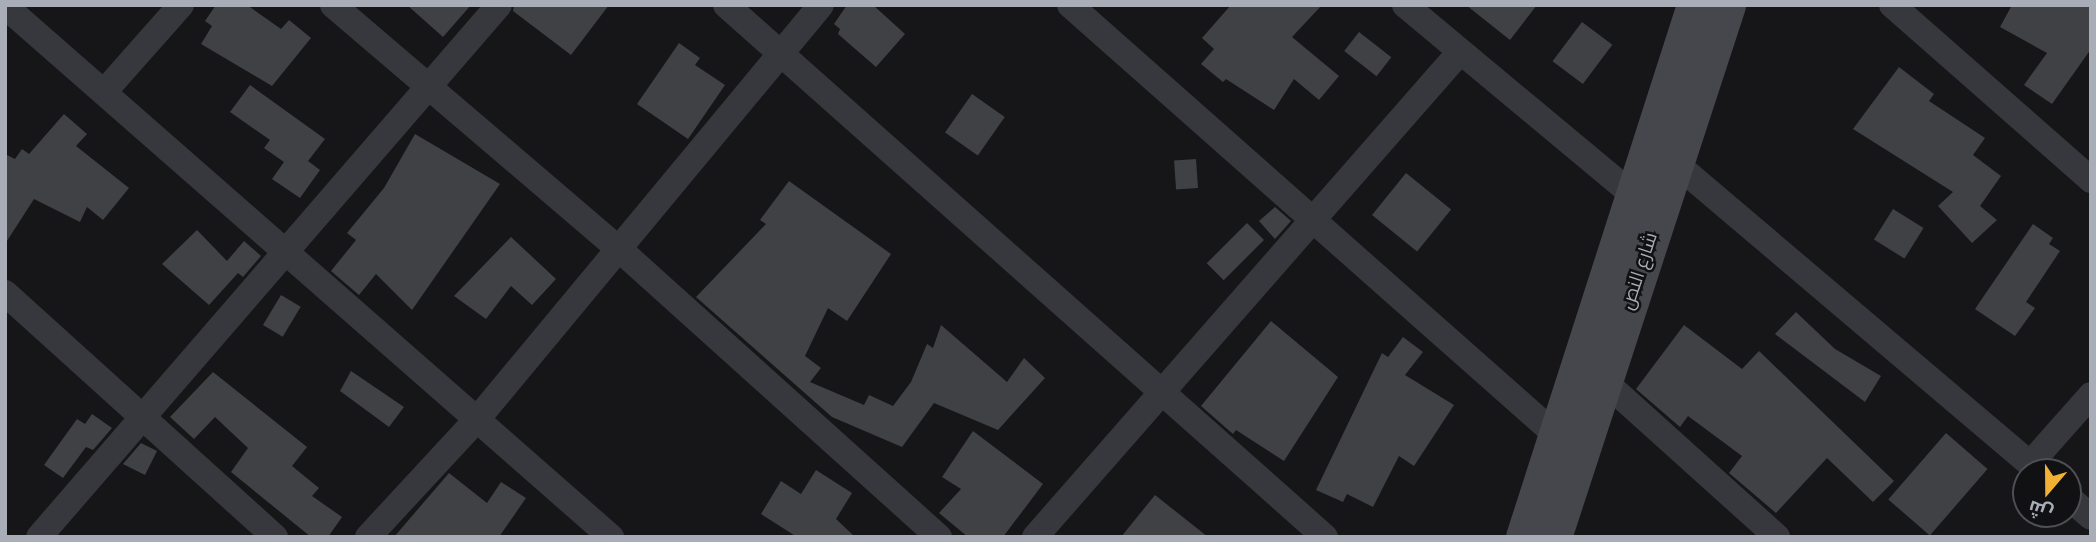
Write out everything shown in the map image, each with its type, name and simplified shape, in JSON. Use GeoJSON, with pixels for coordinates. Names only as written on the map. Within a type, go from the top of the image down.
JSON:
{"type":"FeatureCollection","features":[{"type":"Feature","properties":{"kind":"main road","name":"شارع النص"},"geometry":{"type":"LineString","coordinates":[[1524,537],[1695,5]]}},
{"type":"Feature","properties":{"kind":"main road","name":"شارع النص"},"geometry":{"type":"LineString","coordinates":[[1553,537],[1727,5]]}},
{"type":"Feature","properties":{"kind":"street"},"geometry":{"type":"LineString","coordinates":[[104,92],[181,5]]}},
{"type":"Feature","properties":{"kind":"street"},"geometry":{"type":"LineString","coordinates":[[333,5],[618,248],[939,537]]}},
{"type":"Feature","properties":{"kind":"street"},"geometry":{"type":"LineString","coordinates":[[39,537],[290,251],[499,5]]}},
{"type":"Feature","properties":{"kind":"street"},"geometry":{"type":"LineString","coordinates":[[726,5],[1325,537]]}},
{"type":"Feature","properties":{"kind":"street"},"geometry":{"type":"LineString","coordinates":[[368,537],[479,416],[821,5]]}},
{"type":"Feature","properties":{"kind":"street"},"geometry":{"type":"LineString","coordinates":[[1070,5],[1315,218],[1556,435]]}},
{"type":"Feature","properties":{"kind":"street"},"geometry":{"type":"LineString","coordinates":[[1405,5],[1459,53],[1634,196]]}},
{"type":"Feature","properties":{"kind":"street"},"geometry":{"type":"LineString","coordinates":[[1892,5],[2091,180]]}},
{"type":"Feature","properties":{"kind":"street"},"geometry":{"type":"LineString","coordinates":[[5,6],[479,416],[611,537]]}},
{"type":"Feature","properties":{"kind":"street"},"geometry":{"type":"LineString","coordinates":[[1035,537],[1159,392],[1459,53]]}},
{"type":"Feature","properties":{"kind":"street"},"geometry":{"type":"LineString","coordinates":[[1674,162],[2023,458]]}},
{"type":"Feature","properties":{"kind":"street"},"geometry":{"type":"LineString","coordinates":[[5,293],[275,537]]}},
{"type":"Feature","properties":{"kind":"street"},"geometry":{"type":"LineString","coordinates":[[1604,381],[1777,537]]}},
{"type":"Feature","properties":{"kind":"street"},"geometry":{"type":"LineString","coordinates":[[2043,458],[2091,395]]}},
{"type":"Feature","properties":{"kind":"building"},"geometry":{"type":"Polygon","coordinates":[[[216,5],[247,5],[281,29],[289,20],[311,38],[272,86],[201,44],[212,26],[205,21],[216,5]]]}},
{"type":"Feature","properties":{"kind":"building"},"geometry":{"type":"Polygon","coordinates":[[[407,5],[471,5],[443,37],[407,5]]]}},
{"type":"Feature","properties":{"kind":"building"},"geometry":{"type":"Polygon","coordinates":[[[514,5],[609,5],[571,55],[513,11],[514,5]]]}},
{"type":"Feature","properties":{"kind":"building"},"geometry":{"type":"Polygon","coordinates":[[[847,5],[873,5],[905,34],[876,67],[838,34],[840,29],[834,24],[847,5]]]}},
{"type":"Feature","properties":{"kind":"building"},"geometry":{"type":"Polygon","coordinates":[[[1231,5],[1322,5],[1292,37],[1339,76],[1319,100],[1294,79],[1274,110],[1226,79],[1223,82],[1201,64],[1214,49],[1202,38],[1231,5]]]}},
{"type":"Feature","properties":{"kind":"building"},"geometry":{"type":"Polygon","coordinates":[[[1466,5],[1537,5],[1510,40],[1466,5]]]}},
{"type":"Feature","properties":{"kind":"building"},"geometry":{"type":"Polygon","coordinates":[[[2012,5],[2091,5],[2091,49],[2052,104],[2024,85],[2047,53],[2000,27],[2012,5]]]}},
{"type":"Feature","properties":{"kind":"building"},"geometry":{"type":"Polygon","coordinates":[[[1582,22],[1612,45],[1583,84],[1553,61],[1582,22]]]}},
{"type":"Feature","properties":{"kind":"building"},"geometry":{"type":"Polygon","coordinates":[[[1359,32],[1391,57],[1377,76],[1344,51],[1359,32]]]}},
{"type":"Feature","properties":{"kind":"building"},"geometry":{"type":"Polygon","coordinates":[[[679,43],[700,58],[695,65],[725,85],[688,139],[637,104],[679,43]]]}},
{"type":"Feature","properties":{"kind":"building"},"geometry":{"type":"Polygon","coordinates":[[[1899,67],[1934,94],[1929,101],[1985,138],[1973,155],[2001,176],[1980,206],[1997,220],[1972,243],[1938,206],[1953,192],[1853,129],[1899,67]]]}},
{"type":"Feature","properties":{"kind":"building"},"geometry":{"type":"Polygon","coordinates":[[[250,85],[325,139],[308,161],[320,170],[300,198],[272,179],[284,162],[264,148],[270,140],[230,112],[250,85]]]}},
{"type":"Feature","properties":{"kind":"building"},"geometry":{"type":"Polygon","coordinates":[[[972,94],[1005,117],[978,155],[945,133],[972,94]]]}},
{"type":"Feature","properties":{"kind":"building"},"geometry":{"type":"Polygon","coordinates":[[[64,114],[87,134],[76,146],[129,188],[103,220],[87,207],[80,222],[34,199],[5,244],[5,154],[15,159],[22,149],[29,154],[64,114]]]}},
{"type":"Feature","properties":{"kind":"building"},"geometry":{"type":"Polygon","coordinates":[[[415,134],[500,184],[412,310],[376,274],[359,295],[331,271],[356,240],[347,233],[384,188],[415,134]]]}},
{"type":"Feature","properties":{"kind":"building"},"geometry":{"type":"Polygon","coordinates":[[[1196,159],[1198,188],[1176,189],[1174,161],[1196,159]]]}},
{"type":"Feature","properties":{"kind":"building"},"geometry":{"type":"Polygon","coordinates":[[[1406,173],[1451,210],[1417,251],[1372,215],[1406,173]]]}},
{"type":"Feature","properties":{"kind":"building"},"geometry":{"type":"Polygon","coordinates":[[[789,181],[891,254],[847,321],[828,308],[805,356],[821,368],[810,382],[864,405],[869,395],[893,406],[911,382],[927,344],[933,348],[941,325],[1007,382],[1024,358],[1045,378],[998,430],[934,403],[902,447],[832,417],[696,297],[766,224],[760,220],[789,181]]]}},
{"type":"Feature","properties":{"kind":"building"},"geometry":{"type":"Polygon","coordinates":[[[1275,207],[1291,221],[1275,239],[1259,221],[1275,207]]]}},
{"type":"Feature","properties":{"kind":"building"},"geometry":{"type":"Polygon","coordinates":[[[1893,209],[1924,228],[1904,259],[1874,240],[1893,209]]]}},
{"type":"Feature","properties":{"kind":"building"},"geometry":{"type":"Polygon","coordinates":[[[1247,223],[1264,240],[1224,280],[1207,263],[1247,223]]]}},
{"type":"Feature","properties":{"kind":"building"},"geometry":{"type":"Polygon","coordinates":[[[2033,224],[2053,238],[2049,244],[2060,251],[2026,302],[2035,308],[2015,336],[1975,309],[2033,224]]]}},
{"type":"Feature","properties":{"kind":"building"},"geometry":{"type":"Polygon","coordinates":[[[197,230],[227,261],[244,241],[261,256],[243,277],[238,273],[209,305],[162,264],[197,230]]]}},
{"type":"Feature","properties":{"kind":"building"},"geometry":{"type":"Polygon","coordinates":[[[511,237],[556,279],[532,305],[511,286],[486,319],[454,296],[511,237]]]}},
{"type":"Feature","properties":{"kind":"building"},"geometry":{"type":"Polygon","coordinates":[[[281,295],[301,307],[283,337],[263,325],[281,295]]]}},
{"type":"Feature","properties":{"kind":"building"},"geometry":{"type":"Polygon","coordinates":[[[1796,312],[1835,349],[1881,376],[1865,402],[1775,334],[1796,312]]]}},
{"type":"Feature","properties":{"kind":"building"},"geometry":{"type":"Polygon","coordinates":[[[1271,321],[1338,377],[1284,461],[1236,430],[1233,434],[1201,406],[1271,321]]]}},
{"type":"Feature","properties":{"kind":"building"},"geometry":{"type":"Polygon","coordinates":[[[1684,325],[1742,369],[1759,351],[1894,481],[1873,502],[1827,458],[1776,513],[1729,473],[1742,456],[1688,416],[1680,427],[1636,389],[1684,325]]]}},
{"type":"Feature","properties":{"kind":"building"},"geometry":{"type":"Polygon","coordinates":[[[1403,337],[1423,352],[1405,375],[1454,405],[1414,466],[1399,456],[1373,507],[1347,494],[1343,502],[1316,490],[1382,353],[1388,357],[1403,337]]]}},
{"type":"Feature","properties":{"kind":"building"},"geometry":{"type":"Polygon","coordinates":[[[351,371],[404,407],[389,427],[340,391],[351,371]]]}},
{"type":"Feature","properties":{"kind":"building"},"geometry":{"type":"Polygon","coordinates":[[[213,372],[307,447],[292,466],[319,488],[312,496],[342,517],[328,537],[311,537],[231,472],[248,448],[215,417],[194,439],[170,417],[213,372]]]}},
{"type":"Feature","properties":{"kind":"building"},"geometry":{"type":"Polygon","coordinates":[[[92,414],[112,428],[93,450],[86,447],[63,478],[44,465],[77,419],[85,424],[92,414]]]}},
{"type":"Feature","properties":{"kind":"building"},"geometry":{"type":"Polygon","coordinates":[[[973,431],[1043,484],[1003,537],[968,537],[939,513],[961,489],[942,477],[973,431]]]}},
{"type":"Feature","properties":{"kind":"building"},"geometry":{"type":"Polygon","coordinates":[[[1946,433],[1988,469],[1930,535],[1888,499],[1946,433]]]}},
{"type":"Feature","properties":{"kind":"building"},"geometry":{"type":"Polygon","coordinates":[[[141,443],[157,451],[145,475],[123,464],[141,443]]]}},
{"type":"Feature","properties":{"kind":"building"},"geometry":{"type":"Polygon","coordinates":[[[816,470],[852,493],[836,519],[855,537],[797,537],[761,514],[781,481],[801,494],[816,470]]]}},
{"type":"Feature","properties":{"kind":"building"},"geometry":{"type":"Polygon","coordinates":[[[449,473],[487,503],[501,482],[526,498],[499,537],[394,537],[449,473]]]}},
{"type":"Feature","properties":{"kind":"building"},"geometry":{"type":"Polygon","coordinates":[[[1155,495],[1208,537],[1121,537],[1155,495]]]}}]}
